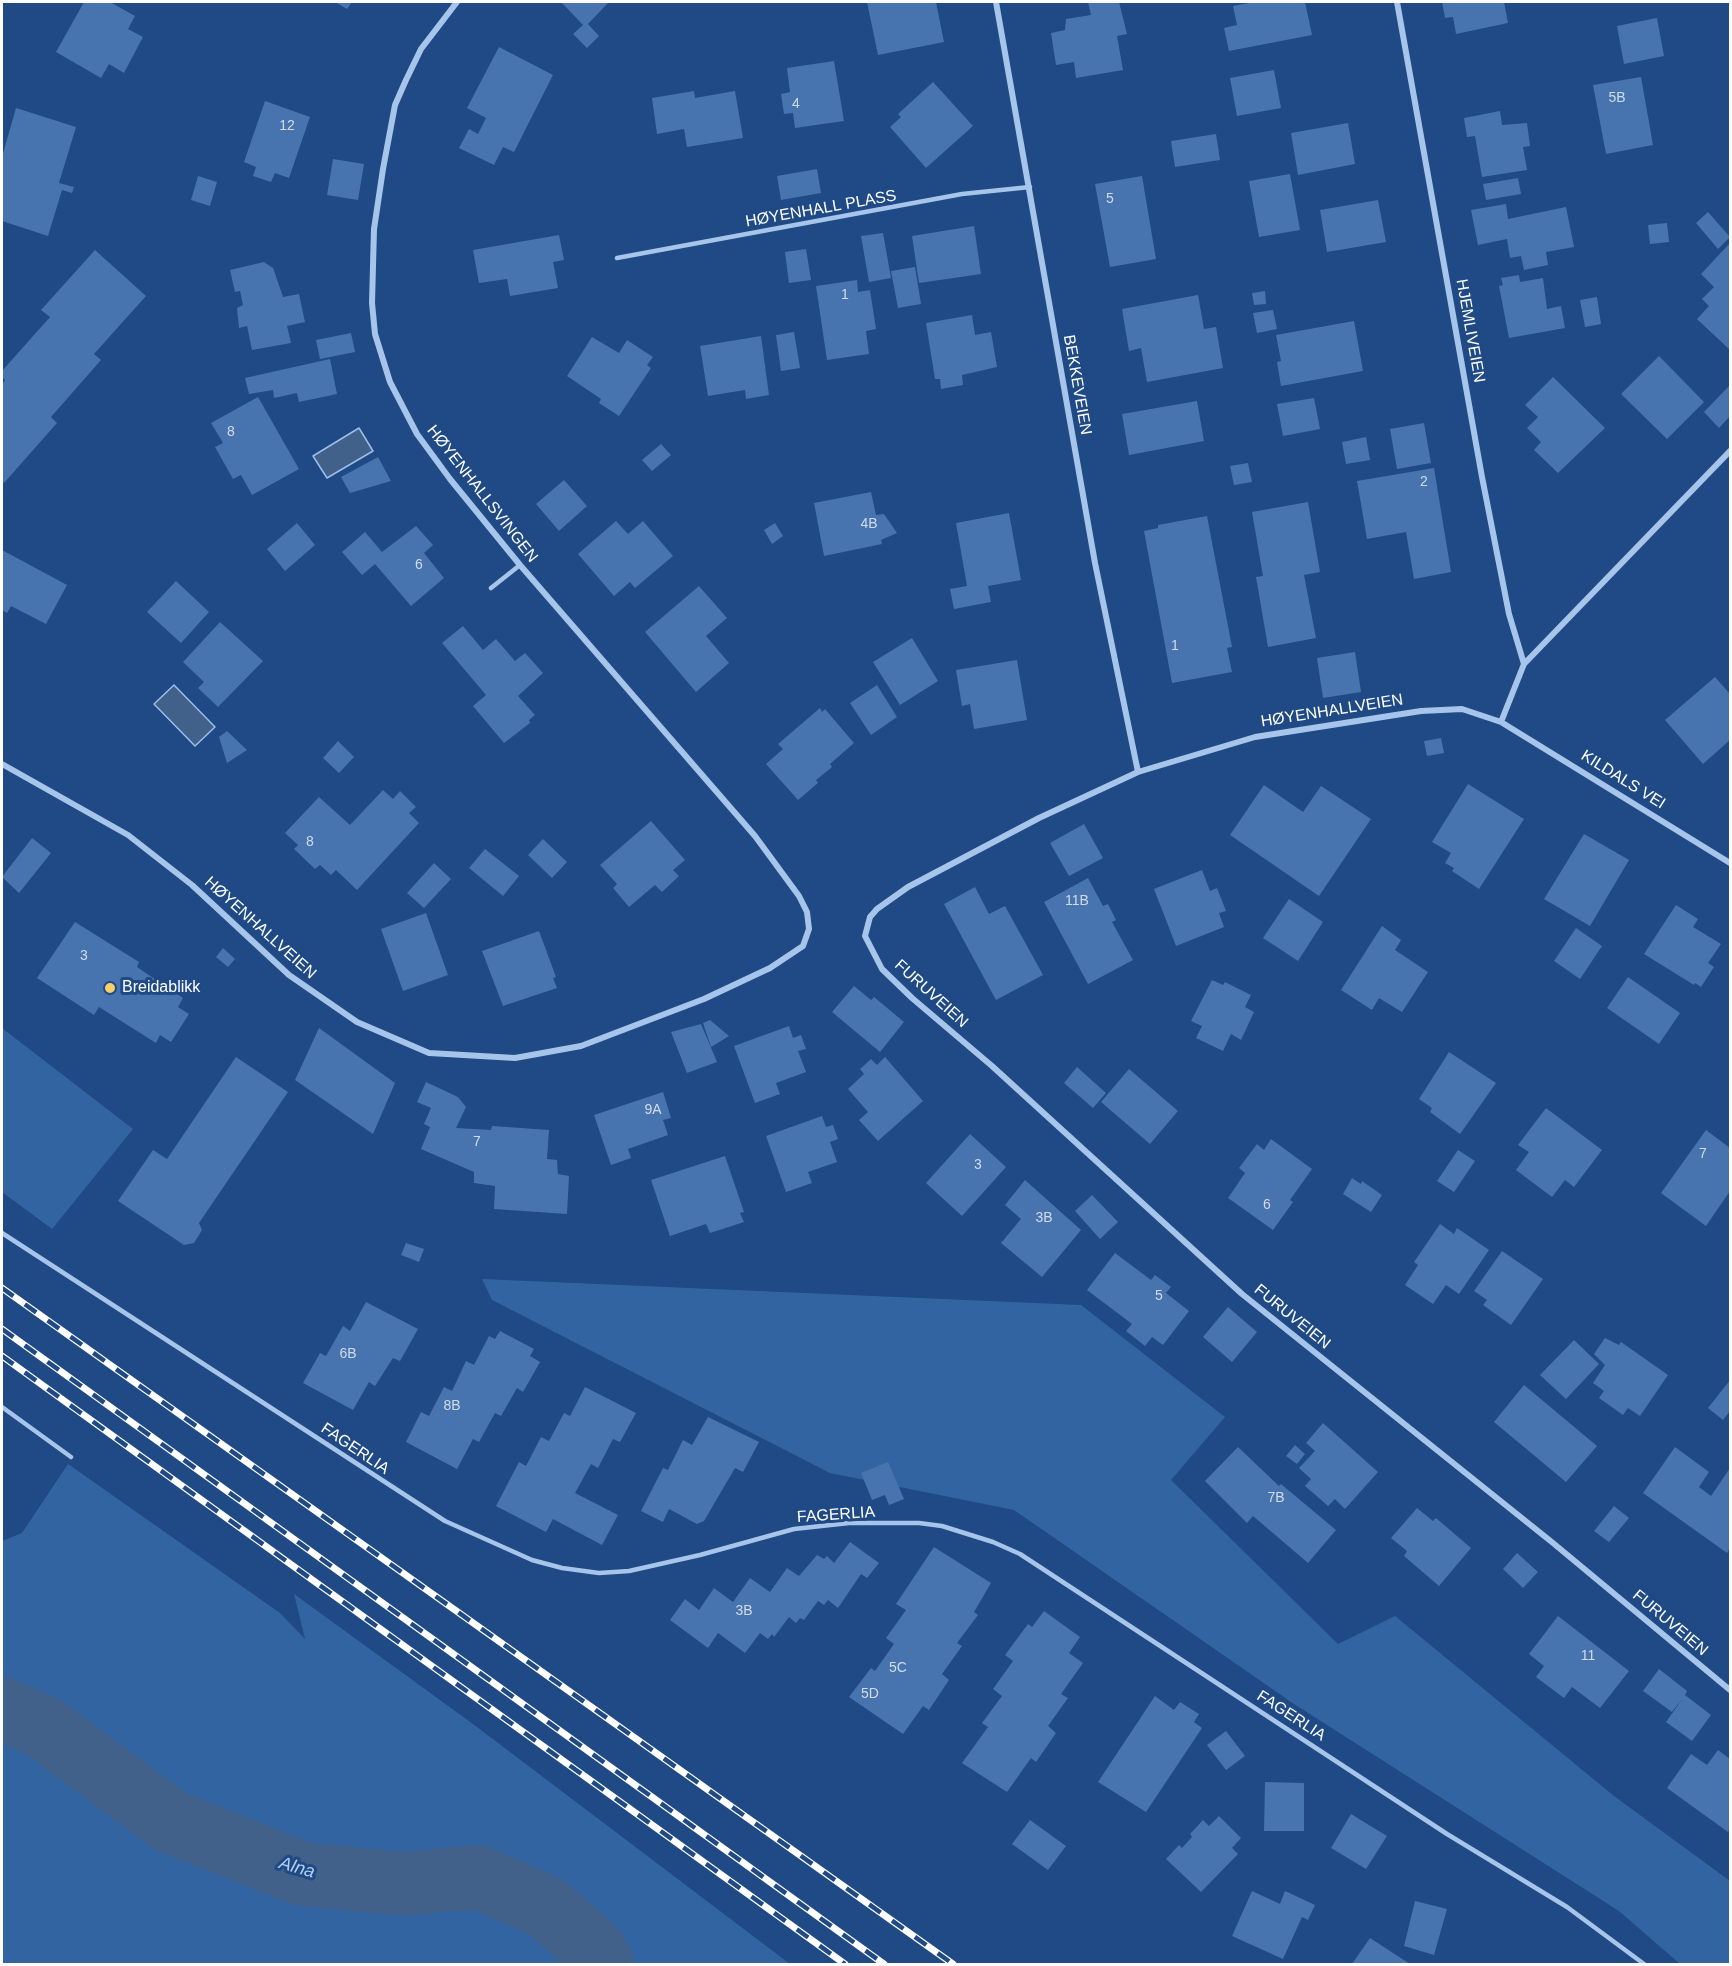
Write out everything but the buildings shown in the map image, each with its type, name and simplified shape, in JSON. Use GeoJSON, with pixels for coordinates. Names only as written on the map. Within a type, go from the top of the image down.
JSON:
{"type":"FeatureCollection","features":[{"type":"Feature","properties":{"kind":"street","name":"HØYENHALLSVINGEN"},"geometry":{"type":"LineString","coordinates":[[457,2],[421,48],[395,105],[374,229],[372,272],[375,334],[390,382],[417,434],[520,566],[755,836],[799,896],[807,912],[809,929]]}},
{"type":"Feature","properties":{"kind":"street","name":"BEKKEVEIEN"},"geometry":{"type":"LineString","coordinates":[[996,2],[1095,563],[1138,772]]}},
{"type":"Feature","properties":{"kind":"street","name":"HJEMLIVEIEN"},"geometry":{"type":"LineString","coordinates":[[1397,2],[1482,477],[1509,614],[1524,664]]}},
{"type":"Feature","properties":{"kind":"street"},"geometry":{"type":"LineString","coordinates":[[1501,722],[1524,664],[1731,451]]}},
{"type":"Feature","properties":{"kind":"street","name":"HØYENHALLVEIEN"},"geometry":{"type":"LineString","coordinates":[[865,936],[870,917],[877,909],[908,887],[1039,818],[1138,772],[1255,737],[1421,711],[1462,709],[1501,722]]}},
{"type":"Feature","properties":{"kind":"street","name":"KILDALS VEI"},"geometry":{"type":"LineString","coordinates":[[1501,722],[1731,863]]}},
{"type":"Feature","properties":{"kind":"street","name":"HØYENHALLVEIEN"},"geometry":{"type":"LineString","coordinates":[[2,764],[128,835],[192,885],[289,975],[357,1022],[429,1053],[515,1058],[581,1046],[704,999],[770,968],[803,945],[809,929]]}},
{"type":"Feature","properties":{"kind":"street","name":"FURUVEIEN"},"geometry":{"type":"LineString","coordinates":[[865,936],[882,969],[912,998],[992,1066],[1242,1294],[1553,1543],[1731,1690]]}},
{"type":"Feature","properties":{"kind":"lane","name":"HØYENHALL PLASS"},"geometry":{"type":"LineString","coordinates":[[616,258],[962,194],[1030,187]]}},
{"type":"Feature","properties":{"kind":"lane"},"geometry":{"type":"LineString","coordinates":[[491,588],[520,566]]}},
{"type":"Feature","properties":{"kind":"lane","name":"FAGERLIA"},"geometry":{"type":"LineString","coordinates":[[2,1233],[445,1521],[532,1560],[590,1572],[629,1571],[700,1555],[794,1529],[849,1523],[931,1525],[993,1542],[1030,1560],[1447,1834],[1567,1907],[1644,1965]]}},
{"type":"Feature","properties":{"kind":"lane"},"geometry":{"type":"LineString","coordinates":[[2,1407],[71,1457]]}},
{"type":"Feature","properties":{"kind":"shaded area"},"geometry":{"type":"Polygon","coordinates":[[[359,428],[373,451],[327,478],[313,456],[359,428]]]}},
{"type":"Feature","properties":{"kind":"shaded area"},"geometry":{"type":"Polygon","coordinates":[[[174,685],[215,727],[195,746],[154,704],[174,685]]]}},
{"type":"Feature","properties":{"kind":"shaded area"},"geometry":{"type":"Polygon","coordinates":[[[2,1028],[133,1129],[52,1229],[2,1192],[2,1028]]]}},
{"type":"Feature","properties":{"kind":"shaded area"},"geometry":{"type":"Polygon","coordinates":[[[482,1279],[1081,1305],[1225,1417],[1171,1480],[1338,1644],[1395,1616],[1614,1796],[1730,1881],[1730,1964],[1680,1964],[1619,1911],[1294,1704],[1014,1510],[830,1473],[492,1300],[482,1279]]]}},
{"type":"Feature","properties":{"kind":"shaded area"},"geometry":{"type":"Polygon","coordinates":[[[68,1464],[280,1613],[305,1639],[294,1594],[473,1724],[790,1964],[2,1964],[2,1541],[22,1533],[68,1464]]]}},
{"type":"Feature","properties":{"kind":"waterway","name":"Alna"},"geometry":{"type":"LineString","coordinates":[[2,1709],[43,1727],[170,1821],[303,1874],[403,1884],[478,1877],[546,1907],[593,1948],[602,1964]]}},
{"type":"Feature","properties":{"kind":"railway"},"geometry":{"type":"LineString","coordinates":[[2,1288],[953,1964]]}},
{"type":"Feature","properties":{"kind":"railway"},"geometry":{"type":"LineString","coordinates":[[2,1329],[884,1964]]}},
{"type":"Feature","properties":{"kind":"railway"},"geometry":{"type":"LineString","coordinates":[[2,1356],[845,1964]]}},
{"type":"Feature","properties":{"kind":"place","name":"Breidablikk"},"geometry":{"type":"Point","coordinates":[110,988]}}]}
